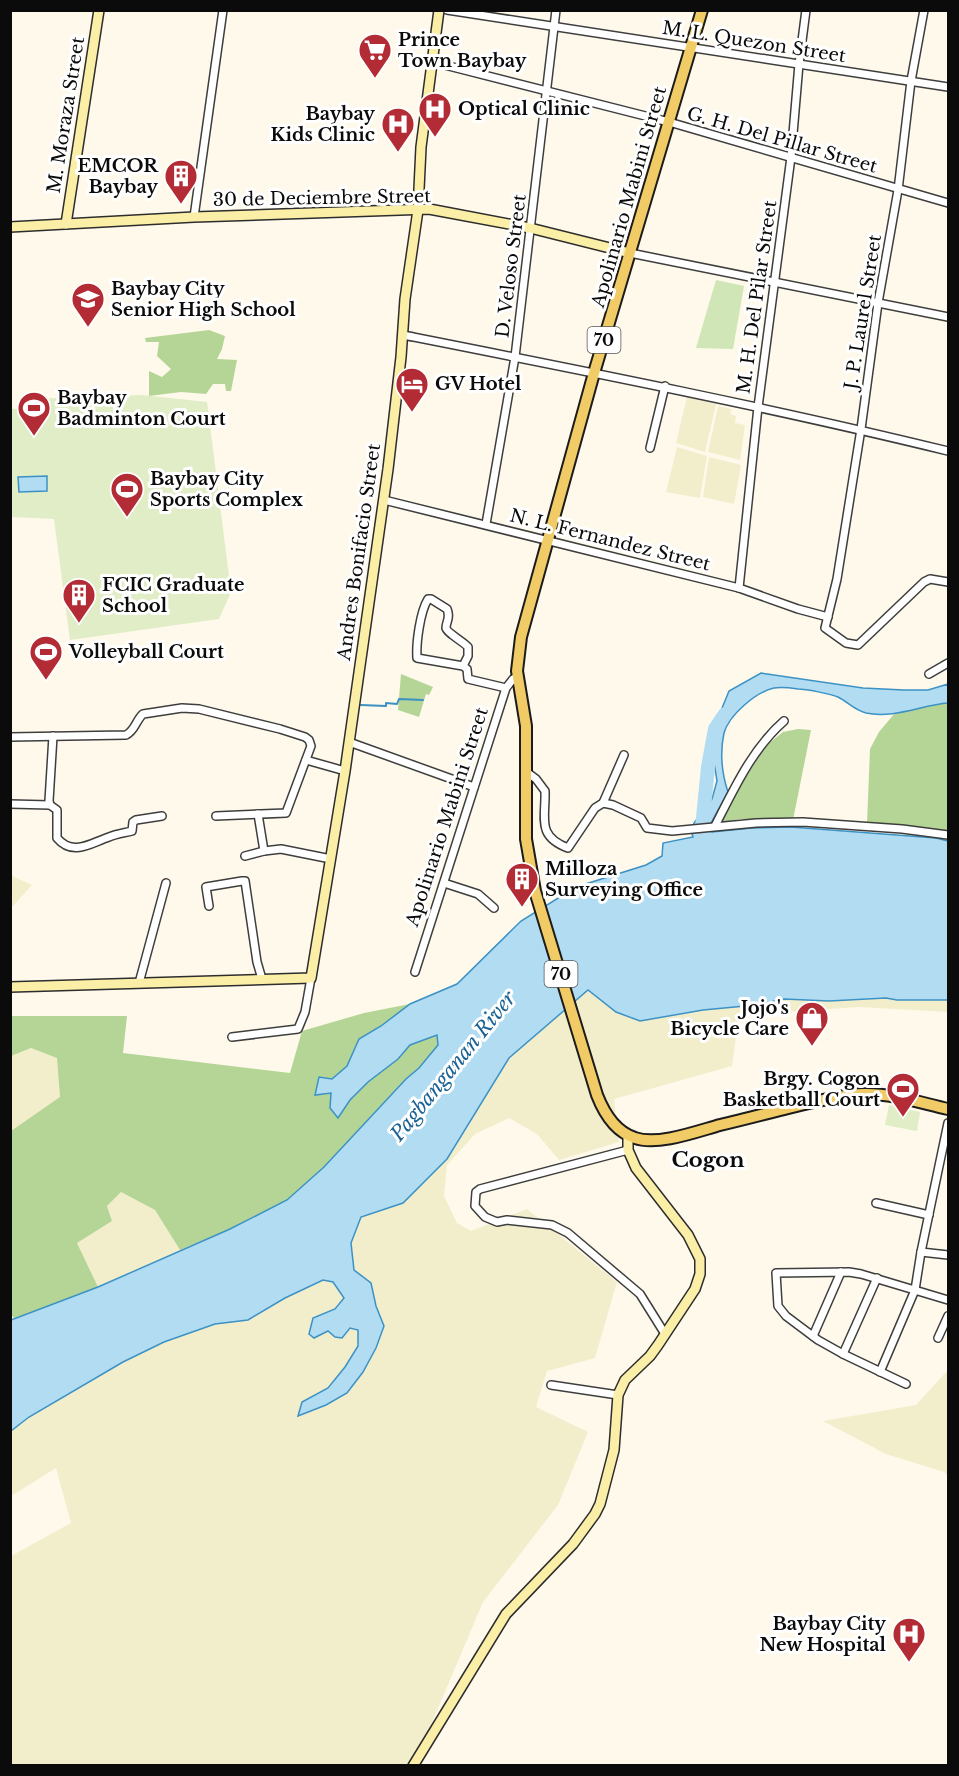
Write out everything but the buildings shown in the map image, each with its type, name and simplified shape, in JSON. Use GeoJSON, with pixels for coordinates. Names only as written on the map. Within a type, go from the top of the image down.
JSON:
{"type":"FeatureCollection","features":[{"type":"Feature","properties":{"kind":"main road","name":"Apolinario Mabini Street"},"geometry":{"type":"LineString","coordinates":[[517,674],[521,637],[594,373],[702,10]]}},
{"type":"Feature","properties":{"kind":"main road","name":"70"},"geometry":{"type":"LineString","coordinates":[[517,674],[526,726],[528,773],[526,839],[535,891],[602,1109],[628,1135]]}},
{"type":"Feature","properties":{"kind":"main road"},"geometry":{"type":"LineString","coordinates":[[628,1135],[640,1140],[655,1140],[835,1098],[863,1094],[887,1095],[948,1109]]}},
{"type":"Feature","properties":{"kind":"street","name":"M. Moraza Street"},"geometry":{"type":"LineString","coordinates":[[66,224],[99,10]]}},
{"type":"Feature","properties":{"kind":"street"},"geometry":{"type":"LineString","coordinates":[[194,218],[222,10]]}},
{"type":"Feature","properties":{"kind":"street","name":"Andres Bonifacio Street"},"geometry":{"type":"LineString","coordinates":[[232,1037],[298,1029],[305,1012],[345,771],[384,500],[405,299],[418,210],[421,147],[439,10]]}},
{"type":"Feature","properties":{"kind":"street","name":"M. L. Quezon Street"},"geometry":{"type":"LineString","coordinates":[[447,10],[948,87]]}},
{"type":"Feature","properties":{"kind":"street","name":"D. Veloso Street"},"geometry":{"type":"LineString","coordinates":[[486,524],[515,357],[556,10]]}},
{"type":"Feature","properties":{"kind":"street","name":"M. H. Del Pilar Street"},"geometry":{"type":"LineString","coordinates":[[739,588],[758,407],[791,157],[806,10]]}},
{"type":"Feature","properties":{"kind":"street","name":"J. P. Laurel Street"},"geometry":{"type":"LineString","coordinates":[[828,617],[837,579],[861,429],[878,303],[898,190],[911,81],[924,10]]}},
{"type":"Feature","properties":{"kind":"street","name":"G. H. Del Pillar Street"},"geometry":{"type":"LineString","coordinates":[[433,62],[669,122],[948,203]]}},
{"type":"Feature","properties":{"kind":"street","name":"30 de Deciembre Street"},"geometry":{"type":"LineString","coordinates":[[10,227],[429,209],[530,228],[630,253]]}},
{"type":"Feature","properties":{"kind":"street"},"geometry":{"type":"LineString","coordinates":[[630,253],[948,318]]}},
{"type":"Feature","properties":{"kind":"street"},"geometry":{"type":"LineString","coordinates":[[403,335],[665,386],[861,429],[948,451]]}},
{"type":"Feature","properties":{"kind":"street"},"geometry":{"type":"LineString","coordinates":[[650,448],[665,386]]}},
{"type":"Feature","properties":{"kind":"street","name":"N. L. Fernandez Street"},"geometry":{"type":"LineString","coordinates":[[384,500],[739,588],[828,617]]}},
{"type":"Feature","properties":{"kind":"street"},"geometry":{"type":"LineString","coordinates":[[828,617],[825,628],[828,632],[846,643],[858,645],[924,582],[930,579],[948,582]]}},
{"type":"Feature","properties":{"kind":"street"},"geometry":{"type":"LineString","coordinates":[[463,666],[468,656],[468,647],[448,632],[446,628],[449,614],[447,609],[428,599],[421,623],[417,658],[463,666],[467,669],[468,679],[506,688]]}},
{"type":"Feature","properties":{"kind":"street"},"geometry":{"type":"LineString","coordinates":[[929,674],[948,663]]}},
{"type":"Feature","properties":{"kind":"street","name":"Apolinario Mabini Street"},"geometry":{"type":"LineString","coordinates":[[415,972],[506,688],[517,674]]}},
{"type":"Feature","properties":{"kind":"street"},"geometry":{"type":"LineString","coordinates":[[10,736],[126,735],[132,731],[143,714],[195,708],[308,738],[311,746],[286,813],[216,816]]}},
{"type":"Feature","properties":{"kind":"street"},"geometry":{"type":"LineString","coordinates":[[713,827],[743,772],[769,735],[784,721]]}},
{"type":"Feature","properties":{"kind":"street"},"geometry":{"type":"LineString","coordinates":[[50,805],[53,736]]}},
{"type":"Feature","properties":{"kind":"street"},"geometry":{"type":"LineString","coordinates":[[349,742],[474,787]]}},
{"type":"Feature","properties":{"kind":"street"},"geometry":{"type":"LineString","coordinates":[[528,773],[545,791],[543,823],[549,835],[557,844],[568,848],[595,808],[603,803],[624,756]]}},
{"type":"Feature","properties":{"kind":"street"},"geometry":{"type":"LineString","coordinates":[[306,760],[345,771]]}},
{"type":"Feature","properties":{"kind":"street"},"geometry":{"type":"LineString","coordinates":[[603,803],[613,805],[641,818],[647,828],[672,831],[756,823],[803,822],[902,829],[948,836]]}},
{"type":"Feature","properties":{"kind":"street"},"geometry":{"type":"LineString","coordinates":[[10,804],[50,805],[57,810],[57,839],[77,848],[87,847],[106,838],[132,831],[133,822],[136,820],[162,816]]}},
{"type":"Feature","properties":{"kind":"street"},"geometry":{"type":"LineString","coordinates":[[258,814],[264,851]]}},
{"type":"Feature","properties":{"kind":"street"},"geometry":{"type":"LineString","coordinates":[[245,856],[281,849],[331,859]]}},
{"type":"Feature","properties":{"kind":"street"},"geometry":{"type":"LineString","coordinates":[[210,906],[206,887],[245,881],[257,962],[262,979]]}},
{"type":"Feature","properties":{"kind":"street"},"geometry":{"type":"LineString","coordinates":[[139,983],[166,883]]}},
{"type":"Feature","properties":{"kind":"street"},"geometry":{"type":"LineString","coordinates":[[444,883],[477,894],[494,908]]}},
{"type":"Feature","properties":{"kind":"street"},"geometry":{"type":"LineString","coordinates":[[13,985],[310,978]]}},
{"type":"Feature","properties":{"kind":"street"},"geometry":{"type":"LineString","coordinates":[[880,1372],[915,1290],[948,1123]]}},
{"type":"Feature","properties":{"kind":"street"},"geometry":{"type":"LineString","coordinates":[[413,1766],[506,1614],[573,1544],[595,1514],[600,1504],[614,1450],[618,1395],[625,1380],[650,1356],[665,1334],[695,1288],[700,1274],[700,1259],[688,1235],[636,1168],[628,1150],[628,1135]]}},
{"type":"Feature","properties":{"kind":"street"},"geometry":{"type":"LineString","coordinates":[[628,1150],[480,1189],[476,1192],[475,1206],[485,1217],[497,1222],[507,1220],[552,1225],[568,1233],[640,1293],[665,1334]]}},
{"type":"Feature","properties":{"kind":"street"},"geometry":{"type":"LineString","coordinates":[[876,1203],[929,1215]]}},
{"type":"Feature","properties":{"kind":"street"},"geometry":{"type":"LineString","coordinates":[[921,1252],[948,1255]]}},
{"type":"Feature","properties":{"kind":"street"},"geometry":{"type":"LineString","coordinates":[[813,1336],[841,1272]]}},
{"type":"Feature","properties":{"kind":"street"},"geometry":{"type":"LineString","coordinates":[[906,1384],[843,1354],[786,1316],[778,1306],[776,1273],[861,1274],[948,1300]]}},
{"type":"Feature","properties":{"kind":"street"},"geometry":{"type":"LineString","coordinates":[[843,1354],[877,1278]]}},
{"type":"Feature","properties":{"kind":"street"},"geometry":{"type":"LineString","coordinates":[[938,1338],[948,1316]]}},
{"type":"Feature","properties":{"kind":"street"},"geometry":{"type":"LineString","coordinates":[[551,1385],[618,1395]]}},
{"type":"Feature","properties":{"kind":"shaded area"},"geometry":{"type":"Polygon","coordinates":[[[687,397],[716,404],[705,452],[676,443],[687,397]]]}},
{"type":"Feature","properties":{"kind":"shaded area"},"geometry":{"type":"Polygon","coordinates":[[[718,406],[732,409],[730,414],[736,416],[735,423],[745,425],[740,460],[708,452],[718,406]]]}},
{"type":"Feature","properties":{"kind":"shaded area"},"geometry":{"type":"Polygon","coordinates":[[[677,447],[707,456],[700,498],[666,492],[677,447]]]}},
{"type":"Feature","properties":{"kind":"shaded area"},"geometry":{"type":"Polygon","coordinates":[[[709,457],[741,465],[734,504],[703,497],[709,457]]]}},
{"type":"Feature","properties":{"kind":"shaded area"},"geometry":{"type":"Polygon","coordinates":[[[10,875],[32,885],[11,908],[10,908],[10,875]]]}},
{"type":"Feature","properties":{"kind":"shaded area"},"geometry":{"type":"Polygon","coordinates":[[[589,990],[616,1012],[640,1021],[784,999],[829,1001],[872,998],[938,999],[948,1000],[948,1012],[859,1007],[739,1015],[732,1066],[614,1099],[619,1142],[559,1160],[537,1134],[509,1118],[475,1134],[447,1165],[444,1196],[457,1223],[471,1231],[527,1209],[617,1282],[595,1358],[547,1371],[536,1407],[588,1432],[558,1505],[483,1602],[414,1765],[11,1765],[11,1556],[71,1523],[56,1468],[11,1496],[11,1431],[29,1417],[123,1362],[164,1342],[215,1324],[248,1320],[285,1298],[323,1280],[333,1282],[344,1298],[335,1309],[313,1318],[314,1338],[328,1331],[335,1337],[342,1338],[350,1328],[358,1330],[358,1346],[328,1388],[302,1402],[363,1372],[376,1348],[384,1326],[376,1306],[371,1283],[354,1270],[351,1243],[361,1217],[403,1203],[447,1159],[510,1058],[589,990]]]}},
{"type":"Feature","properties":{"kind":"shaded area"},"geometry":{"type":"Polygon","coordinates":[[[31,1048],[58,1058],[60,1098],[11,1131],[11,1056],[31,1048]]]}},
{"type":"Feature","properties":{"kind":"shaded area"},"geometry":{"type":"Polygon","coordinates":[[[121,1192],[155,1210],[180,1250],[98,1287],[77,1243],[112,1221],[107,1206],[121,1192]]]}},
{"type":"Feature","properties":{"kind":"shaded area"},"geometry":{"type":"Polygon","coordinates":[[[948,1370],[948,1476],[944,1472],[886,1454],[823,1421],[916,1405],[948,1370]]]}},
{"type":"Feature","properties":{"kind":"green space"},"geometry":{"type":"Polygon","coordinates":[[[716,280],[744,286],[733,349],[696,348],[716,280]]]}},
{"type":"Feature","properties":{"kind":"green space"},"geometry":{"type":"Polygon","coordinates":[[[209,330],[225,336],[217,359],[237,360],[231,391],[226,391],[225,384],[213,384],[206,394],[181,392],[149,396],[149,371],[162,377],[171,369],[157,356],[159,342],[146,342],[145,338],[209,330]]]}},
{"type":"Feature","properties":{"kind":"green space","name":"Baybay City Sports Complex"},"geometry":{"type":"Polygon","coordinates":[[[142,395],[207,402],[231,592],[219,619],[70,640],[54,519],[11,517],[11,409],[31,408],[32,399],[142,395]]]}},
{"type":"Feature","properties":{"kind":"green space"},"geometry":{"type":"Polygon","coordinates":[[[401,674],[433,687],[429,695],[426,694],[419,717],[398,710],[401,674]]]}},
{"type":"Feature","properties":{"kind":"green space"},"geometry":{"type":"Polygon","coordinates":[[[948,703],[948,831],[867,824],[870,749],[879,732],[895,713],[948,703]]]}},
{"type":"Feature","properties":{"kind":"green space"},"geometry":{"type":"Polygon","coordinates":[[[798,729],[811,730],[793,820],[740,819],[720,823],[735,792],[768,744],[783,732],[798,729]]]}},
{"type":"Feature","properties":{"kind":"green space"},"geometry":{"type":"Polygon","coordinates":[[[410,1004],[359,1039],[347,1066],[332,1079],[319,1077],[316,1094],[331,1092],[338,1117],[350,1100],[368,1082],[398,1059],[410,1045],[437,1035],[438,1045],[419,1068],[324,1167],[287,1200],[230,1229],[180,1250],[155,1210],[121,1192],[107,1206],[112,1221],[77,1243],[98,1287],[15,1319],[10,1314],[11,1131],[60,1097],[57,1058],[31,1048],[11,1056],[11,1016],[127,1016],[123,1053],[290,1073],[302,1031],[364,1013],[410,1004]]]}},
{"type":"Feature","properties":{"kind":"green space","name":"Brgy. Cogon Basketball Court"},"geometry":{"type":"Polygon","coordinates":[[[889,1105],[920,1112],[917,1131],[885,1125],[889,1105]]]}},
{"type":"Feature","properties":{"kind":"water"},"geometry":{"type":"Polygon","coordinates":[[[47,476],[47,491],[19,492],[18,477],[47,476]]]}},
{"type":"Feature","properties":{"kind":"water","name":"Pagbanganan River"},"geometry":{"type":"Polygon","coordinates":[[[761,673],[863,688],[928,690],[948,684],[948,703],[887,714],[866,713],[838,697],[807,690],[777,688],[759,694],[737,712],[724,733],[722,763],[728,792],[710,825],[712,832],[791,827],[936,838],[948,841],[948,1000],[784,999],[640,1021],[616,1012],[588,990],[509,1058],[447,1159],[403,1203],[361,1217],[351,1243],[354,1270],[371,1283],[376,1306],[384,1326],[376,1348],[363,1372],[347,1393],[326,1405],[298,1416],[302,1402],[328,1388],[358,1346],[358,1330],[350,1328],[342,1338],[335,1337],[328,1331],[314,1338],[309,1334],[313,1318],[335,1309],[344,1298],[333,1282],[323,1280],[285,1298],[248,1320],[215,1324],[164,1342],[123,1362],[29,1417],[11,1431],[11,1320],[98,1287],[230,1229],[287,1200],[324,1167],[419,1068],[438,1045],[437,1035],[410,1045],[398,1059],[368,1082],[350,1100],[338,1118],[330,1108],[331,1093],[315,1095],[319,1077],[332,1079],[347,1066],[359,1039],[410,1004],[457,984],[521,921],[576,887],[646,865],[662,856],[663,843],[693,837],[691,831],[694,823],[712,799],[717,781],[713,756],[716,723],[729,691],[761,673]]]}},
{"type":"Feature","properties":{"kind":"waterway"},"geometry":{"type":"LineString","coordinates":[[361,705],[386,706],[386,703],[397,704],[399,699],[423,700]]}},
{"type":"Feature","properties":{"kind":"waterway"},"geometry":{"type":"LineString","coordinates":[[702,828],[708,767],[715,729],[725,714]]}},
{"type":"Feature","properties":{"kind":"place","name":"Prince Town Baybay"},"geometry":{"type":"Point","coordinates":[375,79]}},
{"type":"Feature","properties":{"kind":"place","name":"Optical Clinic"},"geometry":{"type":"Point","coordinates":[435,138]}},
{"type":"Feature","properties":{"kind":"place","name":"Baybay Kids Clinic"},"geometry":{"type":"Point","coordinates":[398,153]}},
{"type":"Feature","properties":{"kind":"place","name":"EMCOR Baybay"},"geometry":{"type":"Point","coordinates":[181,205]}},
{"type":"Feature","properties":{"kind":"place","name":"Baybay City Senior High School"},"geometry":{"type":"Point","coordinates":[88,328]}},
{"type":"Feature","properties":{"kind":"place","name":"GV Hotel"},"geometry":{"type":"Point","coordinates":[412,413]}},
{"type":"Feature","properties":{"kind":"place","name":"Baybay Badminton Court"},"geometry":{"type":"Point","coordinates":[34,437]}},
{"type":"Feature","properties":{"kind":"place","name":"Baybay City Sports Complex"},"geometry":{"type":"Point","coordinates":[127,518]}},
{"type":"Feature","properties":{"kind":"place","name":"FCIC Graduate School"},"geometry":{"type":"Point","coordinates":[79,624]}},
{"type":"Feature","properties":{"kind":"place","name":"Volleyball Court"},"geometry":{"type":"Point","coordinates":[46,681]}},
{"type":"Feature","properties":{"kind":"place","name":"Milloza Surveying Office"},"geometry":{"type":"Point","coordinates":[522,908]}},
{"type":"Feature","properties":{"kind":"place","name":"Jojo's Bicycle Care"},"geometry":{"type":"Point","coordinates":[812,1047]}},
{"type":"Feature","properties":{"kind":"place","name":"Brgy. Cogon Basketball Court"},"geometry":{"type":"Point","coordinates":[903,1118]}},
{"type":"Feature","properties":{"kind":"place","name":"Baybay City New Hospital"},"geometry":{"type":"Point","coordinates":[909,1663]}},
{"type":"Feature","properties":{"kind":"district","name":"Cogon"},"geometry":{"type":"Point","coordinates":[708,1160]}}]}
